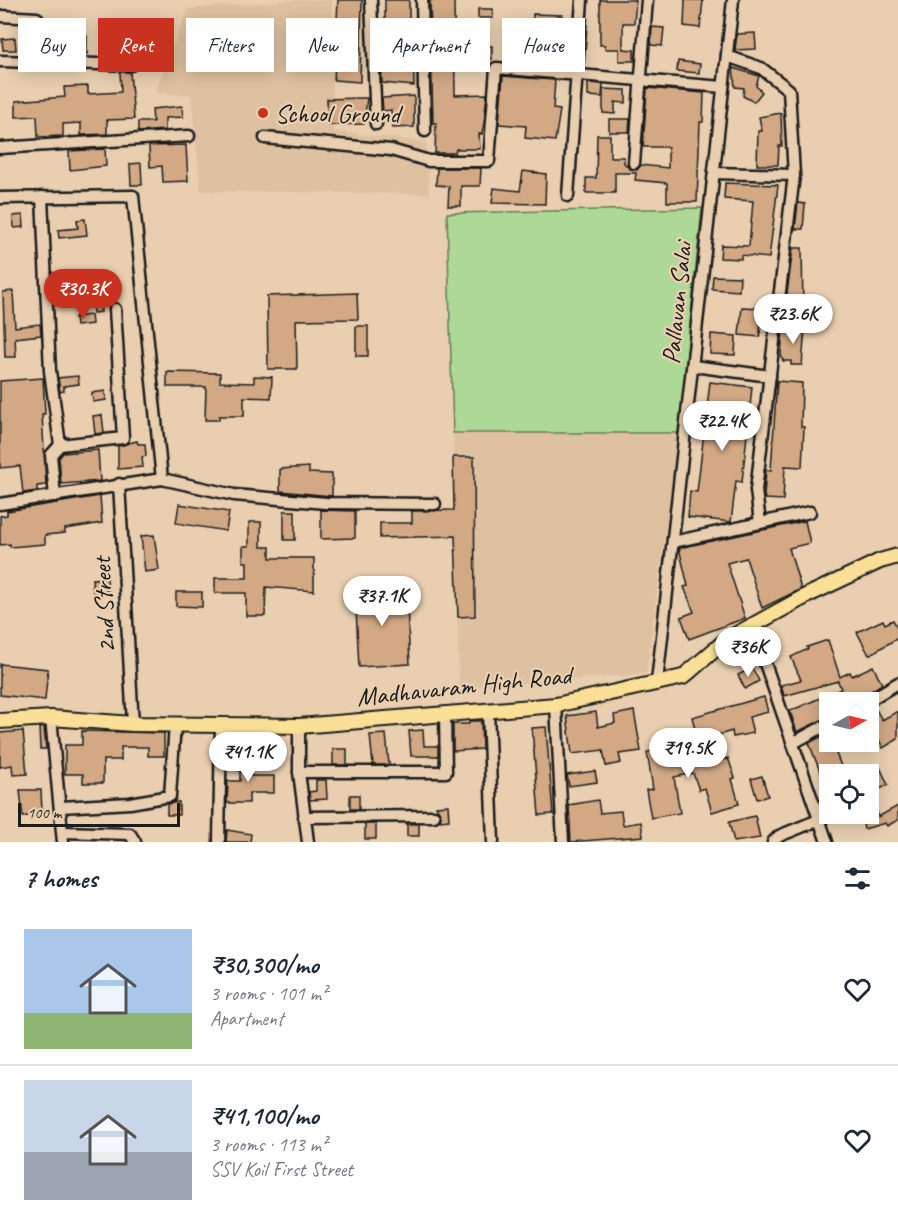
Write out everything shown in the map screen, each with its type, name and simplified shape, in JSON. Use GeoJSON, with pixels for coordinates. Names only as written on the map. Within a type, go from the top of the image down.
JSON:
{"type":"FeatureCollection","features":[{"type":"Feature","properties":{"kind":"main road","name":"Madhavaram High Road"},"geometry":{"type":"LineString","coordinates":[[0,721],[51,718],[133,724],[299,726],[556,705],[683,676],[726,640],[808,595],[880,561],[898,556]]}},
{"type":"Feature","properties":{"kind":"street"},"geometry":{"type":"LineString","coordinates":[[371,0],[376,124]]}},
{"type":"Feature","properties":{"kind":"street"},"geometry":{"type":"LineString","coordinates":[[422,0],[425,131]]}},
{"type":"Feature","properties":{"kind":"street"},"geometry":{"type":"LineString","coordinates":[[568,196],[582,0]]}},
{"type":"Feature","properties":{"kind":"street"},"geometry":{"type":"LineString","coordinates":[[634,163],[647,0]]}},
{"type":"Feature","properties":{"kind":"street","name":"Pallavan Salai"},"geometry":{"type":"LineString","coordinates":[[657,682],[734,0]]}},
{"type":"Feature","properties":{"kind":"street"},"geometry":{"type":"LineString","coordinates":[[0,16],[37,18]]}},
{"type":"Feature","properties":{"kind":"street"},"geometry":{"type":"LineString","coordinates":[[727,56],[761,68],[789,90],[794,175],[756,490],[760,523]]}},
{"type":"Feature","properties":{"kind":"street"},"geometry":{"type":"LineString","coordinates":[[0,61],[98,64]]}},
{"type":"Feature","properties":{"kind":"street"},"geometry":{"type":"LineString","coordinates":[[265,138],[391,150],[429,161],[489,161],[496,68],[640,78],[723,87]]}},
{"type":"Feature","properties":{"kind":"street"},"geometry":{"type":"LineString","coordinates":[[0,147],[189,136]]}},
{"type":"Feature","properties":{"kind":"street"},"geometry":{"type":"LineString","coordinates":[[714,173],[794,175]]}},
{"type":"Feature","properties":{"kind":"street"},"geometry":{"type":"LineString","coordinates":[[0,198],[133,196],[162,478]]}},
{"type":"Feature","properties":{"kind":"street"},"geometry":{"type":"LineString","coordinates":[[42,197],[50,370],[60,445]]}},
{"type":"Feature","properties":{"kind":"street"},"geometry":{"type":"LineString","coordinates":[[55,496],[51,455],[60,445],[123,438],[114,309]]}},
{"type":"Feature","properties":{"kind":"street"},"geometry":{"type":"LineString","coordinates":[[693,366],[770,376]]}},
{"type":"Feature","properties":{"kind":"street"},"geometry":{"type":"LineString","coordinates":[[0,504],[162,478],[234,495],[326,503],[435,504]]}},
{"type":"Feature","properties":{"kind":"street","name":"2nd Street"},"geometry":{"type":"LineString","coordinates":[[119,484],[133,724]]}},
{"type":"Feature","properties":{"kind":"street"},"geometry":{"type":"LineString","coordinates":[[673,542],[810,512]]}},
{"type":"Feature","properties":{"kind":"street"},"geometry":{"type":"LineString","coordinates":[[759,646],[819,814]]}},
{"type":"Feature","properties":{"kind":"street"},"geometry":{"type":"LineString","coordinates":[[879,694],[898,683]]}},
{"type":"Feature","properties":{"kind":"street"},"geometry":{"type":"LineString","coordinates":[[556,705],[563,842]]}},
{"type":"Feature","properties":{"kind":"street"},"geometry":{"type":"LineString","coordinates":[[488,710],[493,842]]}},
{"type":"Feature","properties":{"kind":"street"},"geometry":{"type":"LineString","coordinates":[[299,772],[446,772],[445,714]]}},
{"type":"Feature","properties":{"kind":"street"},"geometry":{"type":"LineString","coordinates":[[51,718],[63,837],[130,834],[135,842]]}},
{"type":"Feature","properties":{"kind":"street"},"geometry":{"type":"LineString","coordinates":[[61,807],[130,802],[170,796],[175,724]]}},
{"type":"Feature","properties":{"kind":"street"},"geometry":{"type":"LineString","coordinates":[[219,842],[220,724]]}},
{"type":"Feature","properties":{"kind":"street"},"geometry":{"type":"LineString","coordinates":[[299,726],[299,772],[308,842]]}},
{"type":"Feature","properties":{"kind":"street"},"geometry":{"type":"LineString","coordinates":[[793,743],[819,729]]}},
{"type":"Feature","properties":{"kind":"street"},"geometry":{"type":"LineString","coordinates":[[304,817],[434,816]]}},
{"type":"Feature","properties":{"kind":"street"},"geometry":{"type":"LineString","coordinates":[[774,842],[778,836],[819,820]]}},
{"type":"Feature","properties":{"kind":"street"},"geometry":{"type":"LineString","coordinates":[[822,824],[827,842]]}},
{"type":"Feature","properties":{"kind":"shaded area","name":"School Ground"},"geometry":{"type":"Polygon","coordinates":[[[293,0],[332,0],[332,18],[286,18],[286,72],[333,72],[333,131],[427,142],[429,194],[201,191],[191,95],[155,93],[163,72],[174,72],[174,45],[188,9],[293,0]]]}},
{"type":"Feature","properties":{"kind":"shaded area"},"geometry":{"type":"Polygon","coordinates":[[[453,433],[679,433],[646,674],[459,688],[453,433]]]}},
{"type":"Feature","properties":{"kind":"green space"},"geometry":{"type":"Polygon","coordinates":[[[702,208],[679,433],[453,433],[447,213],[702,208]]]}},
{"type":"Feature","properties":{"kind":"building"},"geometry":{"type":"Polygon","coordinates":[[[338,0],[362,0],[360,82],[334,80],[334,72],[358,72],[358,18],[337,18],[338,0]]]}},
{"type":"Feature","properties":{"kind":"building"},"geometry":{"type":"Polygon","coordinates":[[[385,0],[409,0],[409,18],[385,18],[385,0]]]}},
{"type":"Feature","properties":{"kind":"building"},"geometry":{"type":"Polygon","coordinates":[[[430,0],[454,0],[454,18],[430,18],[430,0]]]}},
{"type":"Feature","properties":{"kind":"building"},"geometry":{"type":"Polygon","coordinates":[[[600,0],[636,0],[634,23],[623,23],[623,49],[634,50],[634,61],[619,61],[619,49],[605,49],[605,45],[600,45],[600,0]]]}},
{"type":"Feature","properties":{"kind":"building"},"geometry":{"type":"Polygon","coordinates":[[[685,0],[703,0],[700,28],[684,26],[685,0]]]}},
{"type":"Feature","properties":{"kind":"building"},"geometry":{"type":"Polygon","coordinates":[[[478,9],[493,9],[493,18],[478,18],[478,9]]]}},
{"type":"Feature","properties":{"kind":"building"},"geometry":{"type":"Polygon","coordinates":[[[533,14],[562,15],[562,18],[533,18],[533,14]]]}},
{"type":"Feature","properties":{"kind":"building"},"geometry":{"type":"Polygon","coordinates":[[[652,27],[664,28],[662,46],[651,45],[652,27]]]}},
{"type":"Feature","properties":{"kind":"building"},"geometry":{"type":"Polygon","coordinates":[[[755,33],[756,49],[735,50],[737,34],[755,33]]]}},
{"type":"Feature","properties":{"kind":"building"},"geometry":{"type":"Polygon","coordinates":[[[15,38],[16,50],[3,50],[2,39],[15,38]]]}},
{"type":"Feature","properties":{"kind":"building"},"geometry":{"type":"Polygon","coordinates":[[[490,46],[492,46],[492,59],[490,59],[490,46]]]}},
{"type":"Feature","properties":{"kind":"building"},"geometry":{"type":"Polygon","coordinates":[[[678,61],[700,64],[699,73],[677,71],[678,61]]]}},
{"type":"Feature","properties":{"kind":"building"},"geometry":{"type":"Polygon","coordinates":[[[733,68],[759,76],[756,86],[762,92],[754,102],[743,96],[744,88],[735,87],[733,68]]]}},
{"type":"Feature","properties":{"kind":"building"},"geometry":{"type":"Polygon","coordinates":[[[120,72],[130,72],[134,119],[107,120],[107,134],[81,135],[81,123],[63,124],[63,136],[38,137],[37,116],[16,117],[16,101],[65,97],[64,87],[88,86],[88,94],[121,92],[120,72]]]}},
{"type":"Feature","properties":{"kind":"building"},"geometry":{"type":"Polygon","coordinates":[[[382,72],[414,72],[414,86],[382,83],[382,72]]]}},
{"type":"Feature","properties":{"kind":"building"},"geometry":{"type":"Polygon","coordinates":[[[432,72],[455,72],[455,95],[487,94],[482,134],[479,134],[480,149],[456,149],[455,153],[435,153],[436,123],[433,123],[432,72]]]}},
{"type":"Feature","properties":{"kind":"building"},"geometry":{"type":"Polygon","coordinates":[[[503,76],[555,80],[553,109],[560,110],[555,141],[525,138],[526,126],[499,124],[503,76]]]}},
{"type":"Feature","properties":{"kind":"building"},"geometry":{"type":"Polygon","coordinates":[[[588,83],[603,84],[602,97],[588,96],[588,83]]]}},
{"type":"Feature","properties":{"kind":"building"},"geometry":{"type":"Polygon","coordinates":[[[647,88],[704,93],[703,122],[700,122],[697,202],[667,202],[667,183],[635,180],[636,173],[615,173],[615,193],[586,193],[586,178],[596,178],[597,135],[610,135],[610,157],[624,157],[624,163],[630,169],[637,170],[641,165],[668,168],[668,147],[643,147],[647,88]]]}},
{"type":"Feature","properties":{"kind":"building"},"geometry":{"type":"Polygon","coordinates":[[[603,89],[626,90],[626,103],[615,102],[615,114],[603,113],[603,89]]]}},
{"type":"Feature","properties":{"kind":"building"},"geometry":{"type":"Polygon","coordinates":[[[414,96],[414,127],[392,128],[391,110],[383,111],[382,98],[414,96]]]}},
{"type":"Feature","properties":{"kind":"building"},"geometry":{"type":"Polygon","coordinates":[[[367,98],[364,124],[328,125],[327,99],[367,98]]]}},
{"type":"Feature","properties":{"kind":"building"},"geometry":{"type":"Polygon","coordinates":[[[182,106],[183,117],[165,118],[165,130],[138,132],[138,122],[153,122],[152,109],[182,106]]]}},
{"type":"Feature","properties":{"kind":"building"},"geometry":{"type":"Polygon","coordinates":[[[781,113],[782,146],[779,146],[778,165],[757,165],[758,131],[762,131],[759,117],[781,113]]]}},
{"type":"Feature","properties":{"kind":"building"},"geometry":{"type":"Polygon","coordinates":[[[609,119],[630,119],[629,132],[609,132],[609,119]]]}},
{"type":"Feature","properties":{"kind":"building"},"geometry":{"type":"Polygon","coordinates":[[[186,145],[188,181],[163,182],[162,166],[150,167],[149,146],[186,145]]]}},
{"type":"Feature","properties":{"kind":"building"},"geometry":{"type":"Polygon","coordinates":[[[105,149],[106,166],[70,170],[69,151],[105,149]]]}},
{"type":"Feature","properties":{"kind":"building"},"geometry":{"type":"Polygon","coordinates":[[[141,163],[142,185],[131,185],[130,164],[141,163]]]}},
{"type":"Feature","properties":{"kind":"building"},"geometry":{"type":"Polygon","coordinates":[[[437,168],[481,168],[480,186],[461,186],[461,206],[448,206],[449,186],[436,185],[437,168]]]}},
{"type":"Feature","properties":{"kind":"building"},"geometry":{"type":"Polygon","coordinates":[[[523,171],[546,174],[545,204],[492,203],[494,188],[520,191],[523,171]]]}},
{"type":"Feature","properties":{"kind":"building"},"geometry":{"type":"Polygon","coordinates":[[[725,183],[778,185],[769,258],[741,255],[741,259],[720,258],[721,245],[749,246],[753,201],[724,199],[725,183]]]}},
{"type":"Feature","properties":{"kind":"building"},"geometry":{"type":"Polygon","coordinates":[[[798,203],[805,204],[803,229],[795,229],[798,203]]]}},
{"type":"Feature","properties":{"kind":"building"},"geometry":{"type":"Polygon","coordinates":[[[23,215],[24,227],[14,228],[13,216],[23,215]]]}},
{"type":"Feature","properties":{"kind":"building"},"geometry":{"type":"Polygon","coordinates":[[[85,219],[87,235],[59,238],[58,230],[78,228],[77,220],[85,219]]]}},
{"type":"Feature","properties":{"kind":"building"},"geometry":{"type":"Polygon","coordinates":[[[793,248],[802,248],[803,310],[785,309],[793,248]]]}},
{"type":"Feature","properties":{"kind":"building"},"geometry":{"type":"Polygon","coordinates":[[[713,276],[740,277],[739,291],[712,289],[713,276]]]}},
{"type":"Feature","properties":{"kind":"building"},"geometry":{"type":"Polygon","coordinates":[[[98,285],[101,312],[93,313],[90,286],[98,285]]]}},
{"type":"Feature","properties":{"kind":"building"},"geometry":{"type":"Polygon","coordinates":[[[13,291],[15,327],[40,324],[41,335],[15,338],[16,357],[5,357],[3,292],[13,291]]]}},
{"type":"Feature","properties":{"kind":"building"},"geometry":{"type":"Polygon","coordinates":[[[357,293],[358,319],[296,320],[297,369],[268,369],[267,296],[357,293]]]}},
{"type":"Feature","properties":{"kind":"building"},"geometry":{"type":"Polygon","coordinates":[[[742,307],[761,308],[760,337],[739,335],[742,307]]]}},
{"type":"Feature","properties":{"kind":"building"},"geometry":{"type":"Polygon","coordinates":[[[91,315],[92,324],[76,326],[75,317],[91,315]]]}},
{"type":"Feature","properties":{"kind":"building"},"geometry":{"type":"Polygon","coordinates":[[[356,326],[368,326],[368,356],[356,356],[356,326]]]}},
{"type":"Feature","properties":{"kind":"building"},"geometry":{"type":"Polygon","coordinates":[[[783,327],[805,328],[802,365],[791,365],[791,361],[783,361],[781,355],[783,327]]]}},
{"type":"Feature","properties":{"kind":"building"},"geometry":{"type":"Polygon","coordinates":[[[711,334],[736,336],[735,355],[710,354],[711,334]]]}},
{"type":"Feature","properties":{"kind":"building"},"geometry":{"type":"Polygon","coordinates":[[[167,372],[220,373],[220,382],[254,383],[254,376],[272,377],[271,398],[244,397],[244,416],[219,416],[219,420],[205,420],[206,387],[167,387],[167,372]]]}},
{"type":"Feature","properties":{"kind":"building"},"geometry":{"type":"Polygon","coordinates":[[[78,376],[79,384],[64,386],[64,391],[60,392],[58,378],[78,376]]]}},
{"type":"Feature","properties":{"kind":"building"},"geometry":{"type":"Polygon","coordinates":[[[43,378],[45,414],[42,414],[46,485],[37,486],[37,491],[23,493],[20,466],[0,468],[0,381],[43,378]]]}},
{"type":"Feature","properties":{"kind":"building"},"geometry":{"type":"Polygon","coordinates":[[[777,381],[802,383],[801,427],[804,427],[802,467],[785,466],[783,500],[765,499],[764,495],[766,470],[771,470],[777,381]]]}},
{"type":"Feature","properties":{"kind":"building"},"geometry":{"type":"Polygon","coordinates":[[[710,382],[752,387],[742,482],[736,481],[731,522],[688,517],[690,491],[697,492],[710,382]]]}},
{"type":"Feature","properties":{"kind":"building"},"geometry":{"type":"Polygon","coordinates":[[[105,391],[106,400],[93,402],[92,393],[105,391]]]}},
{"type":"Feature","properties":{"kind":"building"},"geometry":{"type":"Polygon","coordinates":[[[102,415],[104,433],[95,434],[93,416],[102,415]]]}},
{"type":"Feature","properties":{"kind":"building"},"geometry":{"type":"Polygon","coordinates":[[[137,441],[138,444],[145,444],[146,456],[142,457],[143,467],[118,469],[118,446],[137,441]]]}},
{"type":"Feature","properties":{"kind":"building"},"geometry":{"type":"Polygon","coordinates":[[[98,450],[100,481],[61,484],[59,458],[63,453],[98,450]]]}},
{"type":"Feature","properties":{"kind":"building"},"geometry":{"type":"Polygon","coordinates":[[[453,457],[474,457],[475,616],[458,617],[455,536],[380,538],[380,523],[412,523],[412,511],[454,510],[453,457]]]}},
{"type":"Feature","properties":{"kind":"building"},"geometry":{"type":"Polygon","coordinates":[[[309,467],[309,473],[332,474],[332,496],[280,491],[280,469],[309,467]]]}},
{"type":"Feature","properties":{"kind":"building"},"geometry":{"type":"Polygon","coordinates":[[[100,496],[102,523],[65,529],[65,533],[45,535],[45,544],[10,547],[10,544],[0,545],[0,516],[7,515],[7,511],[100,496]]]}},
{"type":"Feature","properties":{"kind":"building"},"geometry":{"type":"Polygon","coordinates":[[[179,504],[229,512],[226,531],[176,523],[179,504]]]}},
{"type":"Feature","properties":{"kind":"building"},"geometry":{"type":"Polygon","coordinates":[[[321,510],[355,511],[355,538],[321,539],[321,510]]]}},
{"type":"Feature","properties":{"kind":"building"},"geometry":{"type":"Polygon","coordinates":[[[284,511],[295,511],[295,540],[284,540],[284,511]]]}},
{"type":"Feature","properties":{"kind":"building"},"geometry":{"type":"Polygon","coordinates":[[[805,521],[810,543],[789,548],[801,589],[762,608],[746,558],[727,563],[745,618],[689,639],[681,617],[694,612],[684,587],[688,586],[679,548],[805,521]]]}},
{"type":"Feature","properties":{"kind":"building"},"geometry":{"type":"Polygon","coordinates":[[[249,522],[261,522],[261,547],[270,547],[270,558],[314,558],[314,591],[266,587],[265,616],[246,616],[246,593],[215,593],[215,578],[247,578],[247,562],[243,562],[243,546],[249,546],[249,522]]]}},
{"type":"Feature","properties":{"kind":"building"},"geometry":{"type":"Polygon","coordinates":[[[154,535],[159,570],[145,572],[141,536],[154,535]]]}},
{"type":"Feature","properties":{"kind":"building"},"geometry":{"type":"Polygon","coordinates":[[[107,578],[108,591],[93,592],[92,579],[107,578]]]}},
{"type":"Feature","properties":{"kind":"building"},"geometry":{"type":"Polygon","coordinates":[[[406,587],[410,664],[359,667],[355,590],[406,587]]]}},
{"type":"Feature","properties":{"kind":"building"},"geometry":{"type":"Polygon","coordinates":[[[176,592],[202,592],[202,607],[176,606],[176,592]]]}},
{"type":"Feature","properties":{"kind":"building"},"geometry":{"type":"Polygon","coordinates":[[[883,620],[885,624],[893,620],[898,629],[898,638],[869,655],[857,632],[883,620]]]}},
{"type":"Feature","properties":{"kind":"building"},"geometry":{"type":"Polygon","coordinates":[[[828,640],[840,677],[850,672],[852,676],[873,666],[882,684],[870,692],[834,692],[841,689],[838,681],[784,696],[781,685],[801,680],[791,657],[808,649],[807,647],[828,640]]]}},
{"type":"Feature","properties":{"kind":"building"},"geometry":{"type":"Polygon","coordinates":[[[0,664],[48,669],[45,700],[0,695],[0,664]]]}},
{"type":"Feature","properties":{"kind":"building"},"geometry":{"type":"Polygon","coordinates":[[[752,668],[759,681],[745,689],[738,675],[752,668]]]}},
{"type":"Feature","properties":{"kind":"building"},"geometry":{"type":"Polygon","coordinates":[[[764,697],[768,712],[749,717],[753,733],[733,737],[732,731],[698,741],[692,717],[764,697]]]}},
{"type":"Feature","properties":{"kind":"building"},"geometry":{"type":"Polygon","coordinates":[[[819,698],[819,721],[797,732],[790,711],[819,698]]]}},
{"type":"Feature","properties":{"kind":"building"},"geometry":{"type":"Polygon","coordinates":[[[634,711],[641,751],[619,754],[621,763],[606,766],[603,750],[572,754],[567,716],[596,712],[598,727],[615,723],[614,715],[634,711]]]}},
{"type":"Feature","properties":{"kind":"building"},"geometry":{"type":"Polygon","coordinates":[[[898,711],[898,739],[883,748],[879,740],[879,715],[882,720],[898,711]]]}},
{"type":"Feature","properties":{"kind":"building"},"geometry":{"type":"Polygon","coordinates":[[[469,721],[481,721],[482,749],[453,751],[453,724],[469,724],[469,721]]]}},
{"type":"Feature","properties":{"kind":"building"},"geometry":{"type":"Polygon","coordinates":[[[44,727],[46,749],[40,749],[39,728],[44,727]]]}},
{"type":"Feature","properties":{"kind":"building"},"geometry":{"type":"Polygon","coordinates":[[[546,727],[553,814],[539,815],[532,728],[546,727]]]}},
{"type":"Feature","properties":{"kind":"building"},"geometry":{"type":"Polygon","coordinates":[[[423,730],[424,746],[438,746],[438,756],[411,756],[409,731],[423,730]]]}},
{"type":"Feature","properties":{"kind":"building"},"geometry":{"type":"Polygon","coordinates":[[[23,731],[27,774],[13,775],[12,765],[0,767],[0,733],[23,731]]]}},
{"type":"Feature","properties":{"kind":"building"},"geometry":{"type":"Polygon","coordinates":[[[82,731],[164,733],[164,756],[148,756],[148,747],[121,747],[121,760],[103,760],[103,783],[83,783],[83,774],[65,774],[65,745],[82,745],[82,731]]]}},
{"type":"Feature","properties":{"kind":"building"},"geometry":{"type":"Polygon","coordinates":[[[386,734],[389,765],[373,765],[370,735],[386,734]]]}},
{"type":"Feature","properties":{"kind":"building"},"geometry":{"type":"Polygon","coordinates":[[[258,737],[278,739],[277,754],[256,753],[258,737]]]}},
{"type":"Feature","properties":{"kind":"building"},"geometry":{"type":"Polygon","coordinates":[[[695,737],[706,766],[728,758],[735,778],[732,779],[739,804],[712,812],[705,788],[699,790],[693,773],[674,777],[680,813],[651,818],[646,790],[653,789],[647,752],[683,746],[682,742],[695,737]]]}},
{"type":"Feature","properties":{"kind":"building"},"geometry":{"type":"Polygon","coordinates":[[[819,738],[819,752],[836,752],[840,764],[819,764],[819,769],[809,743],[819,738]]]}},
{"type":"Feature","properties":{"kind":"building"},"geometry":{"type":"Polygon","coordinates":[[[333,749],[347,749],[347,765],[333,765],[333,749]]]}},
{"type":"Feature","properties":{"kind":"building"},"geometry":{"type":"Polygon","coordinates":[[[240,754],[251,754],[251,776],[274,776],[274,793],[249,793],[249,803],[227,803],[228,781],[240,781],[240,754]]]}},
{"type":"Feature","properties":{"kind":"building"},"geometry":{"type":"Polygon","coordinates":[[[879,765],[888,785],[879,790],[879,765]]]}},
{"type":"Feature","properties":{"kind":"building"},"geometry":{"type":"Polygon","coordinates":[[[595,771],[597,782],[569,786],[567,775],[595,771]]]}},
{"type":"Feature","properties":{"kind":"building"},"geometry":{"type":"Polygon","coordinates":[[[762,776],[768,796],[757,799],[751,779],[762,776]]]}},
{"type":"Feature","properties":{"kind":"building"},"geometry":{"type":"Polygon","coordinates":[[[316,780],[326,780],[327,799],[310,800],[309,792],[316,791],[316,780]]]}},
{"type":"Feature","properties":{"kind":"building"},"geometry":{"type":"Polygon","coordinates":[[[20,790],[41,790],[42,812],[23,817],[20,790]]]}},
{"type":"Feature","properties":{"kind":"building"},"geometry":{"type":"Polygon","coordinates":[[[350,795],[359,795],[359,809],[350,809],[350,795]]]}},
{"type":"Feature","properties":{"kind":"building"},"geometry":{"type":"Polygon","coordinates":[[[598,800],[600,813],[621,811],[623,825],[641,822],[643,836],[571,842],[569,805],[598,800]]]}},
{"type":"Feature","properties":{"kind":"building"},"geometry":{"type":"Polygon","coordinates":[[[179,802],[179,815],[167,815],[167,804],[179,802]]]}},
{"type":"Feature","properties":{"kind":"building"},"geometry":{"type":"Polygon","coordinates":[[[448,805],[449,820],[440,821],[441,815],[436,806],[448,805]]]}},
{"type":"Feature","properties":{"kind":"building"},"geometry":{"type":"Polygon","coordinates":[[[898,806],[898,820],[887,826],[885,823],[864,829],[863,824],[879,824],[879,816],[898,806]]]}},
{"type":"Feature","properties":{"kind":"building"},"geometry":{"type":"Polygon","coordinates":[[[755,816],[760,838],[734,842],[729,822],[755,816]]]}},
{"type":"Feature","properties":{"kind":"building"},"geometry":{"type":"Polygon","coordinates":[[[365,824],[376,824],[376,839],[365,839],[365,824]]]}},
{"type":"Feature","properties":{"kind":"building"},"geometry":{"type":"Polygon","coordinates":[[[407,824],[419,824],[419,836],[407,836],[407,824]]]}},
{"type":"Feature","properties":{"kind":"building"},"geometry":{"type":"Polygon","coordinates":[[[227,830],[251,834],[250,842],[226,842],[227,830]]]}},
{"type":"Feature","properties":{"kind":"place","name":"School Ground"},"geometry":{"type":"Point","coordinates":[263,113]}}]}
